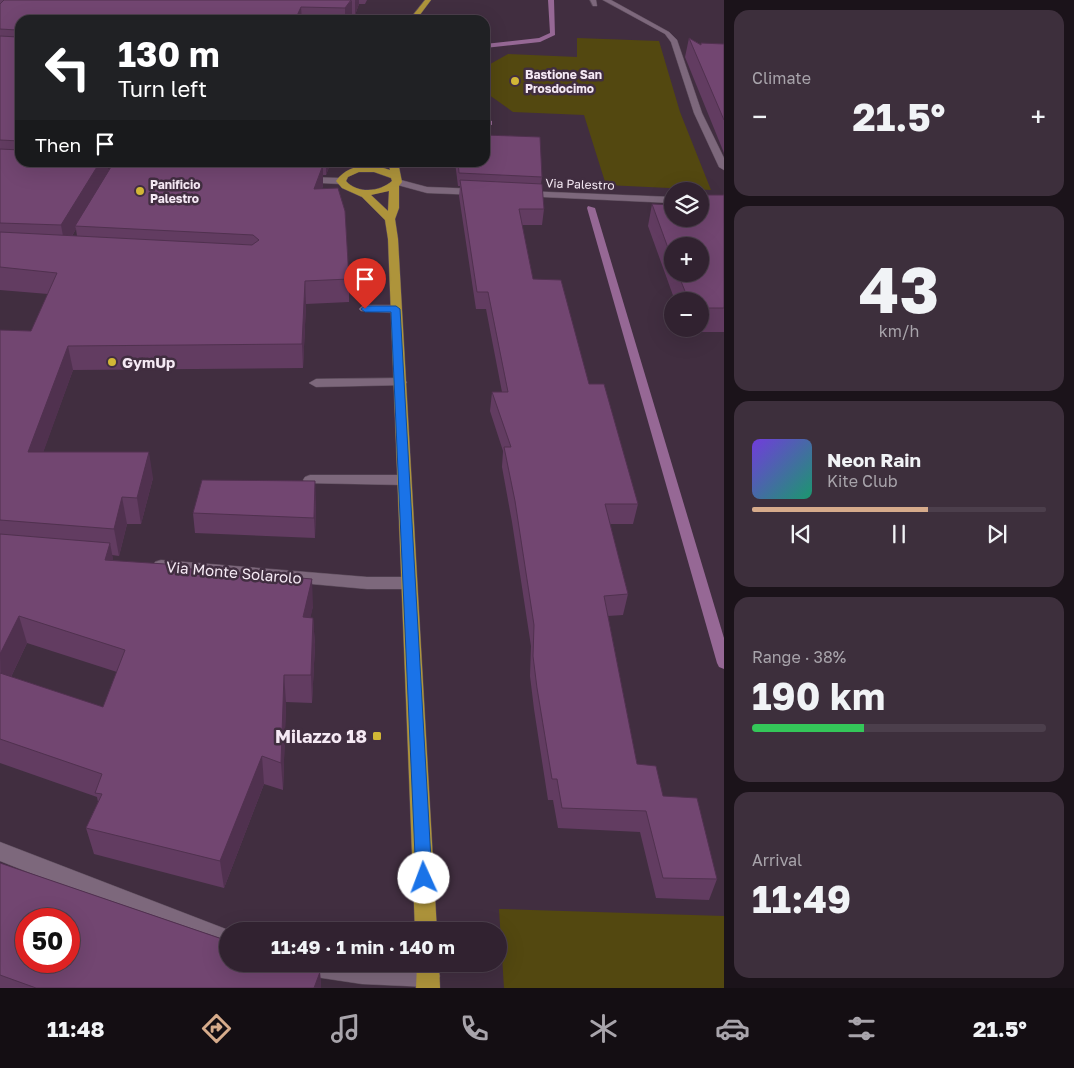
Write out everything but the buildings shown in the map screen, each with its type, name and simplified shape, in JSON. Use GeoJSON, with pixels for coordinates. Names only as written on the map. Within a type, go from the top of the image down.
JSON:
{"type":"FeatureCollection","features":[{"type":"Feature","properties":{"kind":"main road"},"geometry":{"type":"LineString","coordinates":[[416,15],[428,0]]}},
{"type":"Feature","properties":{"kind":"main road"},"geometry":{"type":"LineString","coordinates":[[353,172],[357,167]]}},
{"type":"Feature","properties":{"kind":"main road"},"geometry":{"type":"LineString","coordinates":[[394,167],[394,208],[390,219],[393,239],[426,922]]}},
{"type":"Feature","properties":{"kind":"main road"},"geometry":{"type":"LineString","coordinates":[[390,219],[365,195],[344,185],[341,181],[344,176],[353,172],[372,169],[390,173],[395,182]]}},
{"type":"Feature","properties":{"kind":"main road"},"geometry":{"type":"LineString","coordinates":[[355,190],[373,192],[395,182]]}},
{"type":"Feature","properties":{"kind":"street"},"geometry":{"type":"LineString","coordinates":[[606,0],[667,33],[674,42],[698,113],[724,167]]}},
{"type":"Feature","properties":{"kind":"street"},"geometry":{"type":"LineString","coordinates":[[294,179],[341,181]]}},
{"type":"Feature","properties":{"kind":"street"},"geometry":{"type":"LineString","coordinates":[[395,182],[427,190],[485,192]]}},
{"type":"Feature","properties":{"kind":"street","name":"Via Palestro"},"geometry":{"type":"LineString","coordinates":[[514,194],[664,200]]}},
{"type":"Feature","properties":{"kind":"street"},"geometry":{"type":"LineString","coordinates":[[365,309],[396,309]]}},
{"type":"Feature","properties":{"kind":"street"},"geometry":{"type":"LineString","coordinates":[[316,383],[400,382]]}},
{"type":"Feature","properties":{"kind":"street"},"geometry":{"type":"LineString","coordinates":[[310,480],[404,480]]}},
{"type":"Feature","properties":{"kind":"street","name":"Via Monte Solarolo"},"geometry":{"type":"LineString","coordinates":[[147,565],[352,582],[408,583]]}},
{"type":"Feature","properties":{"kind":"street"},"geometry":{"type":"LineString","coordinates":[[0,851],[219,937]]}},
{"type":"Feature","properties":{"kind":"street"},"geometry":{"type":"LineString","coordinates":[[355,972],[428,976]]}},
{"type":"Feature","properties":{"kind":"shaded area"},"geometry":{"type":"Polygon","coordinates":[[[577,38],[659,41],[680,112],[708,182],[664,182],[664,188],[606,185],[584,115],[513,112],[490,96],[490,64],[508,54],[577,57],[577,38]]]}},
{"type":"Feature","properties":{"kind":"shaded area"},"geometry":{"type":"Polygon","coordinates":[[[499,909],[724,916],[724,988],[504,988],[503,972],[507,972],[507,922],[500,922],[499,909]]]}},
{"type":"Feature","properties":{"kind":"waterway"},"geometry":{"type":"LineString","coordinates":[[490,45],[540,40],[553,34],[551,0]]}},
{"type":"Feature","properties":{"kind":"waterway"},"geometry":{"type":"LineString","coordinates":[[591,208],[724,663]]}},
{"type":"Feature","properties":{"kind":"place","name":"Bastione San Prosdocimo"},"geometry":{"type":"Point","coordinates":[515,81]}},
{"type":"Feature","properties":{"kind":"place","name":"Panificio Palestro"},"geometry":{"type":"Point","coordinates":[140,191]}},
{"type":"Feature","properties":{"kind":"place","name":"GymUp"},"geometry":{"type":"Point","coordinates":[112,362]}},
{"type":"Feature","properties":{"kind":"place","name":"Milazzo 18"},"geometry":{"type":"Point","coordinates":[377,736]}},
{"type":"Feature","properties":{"kind":"route"},"geometry":{"type":"LineString","coordinates":[[365,309],[396,309],[424,878]]}}]}
